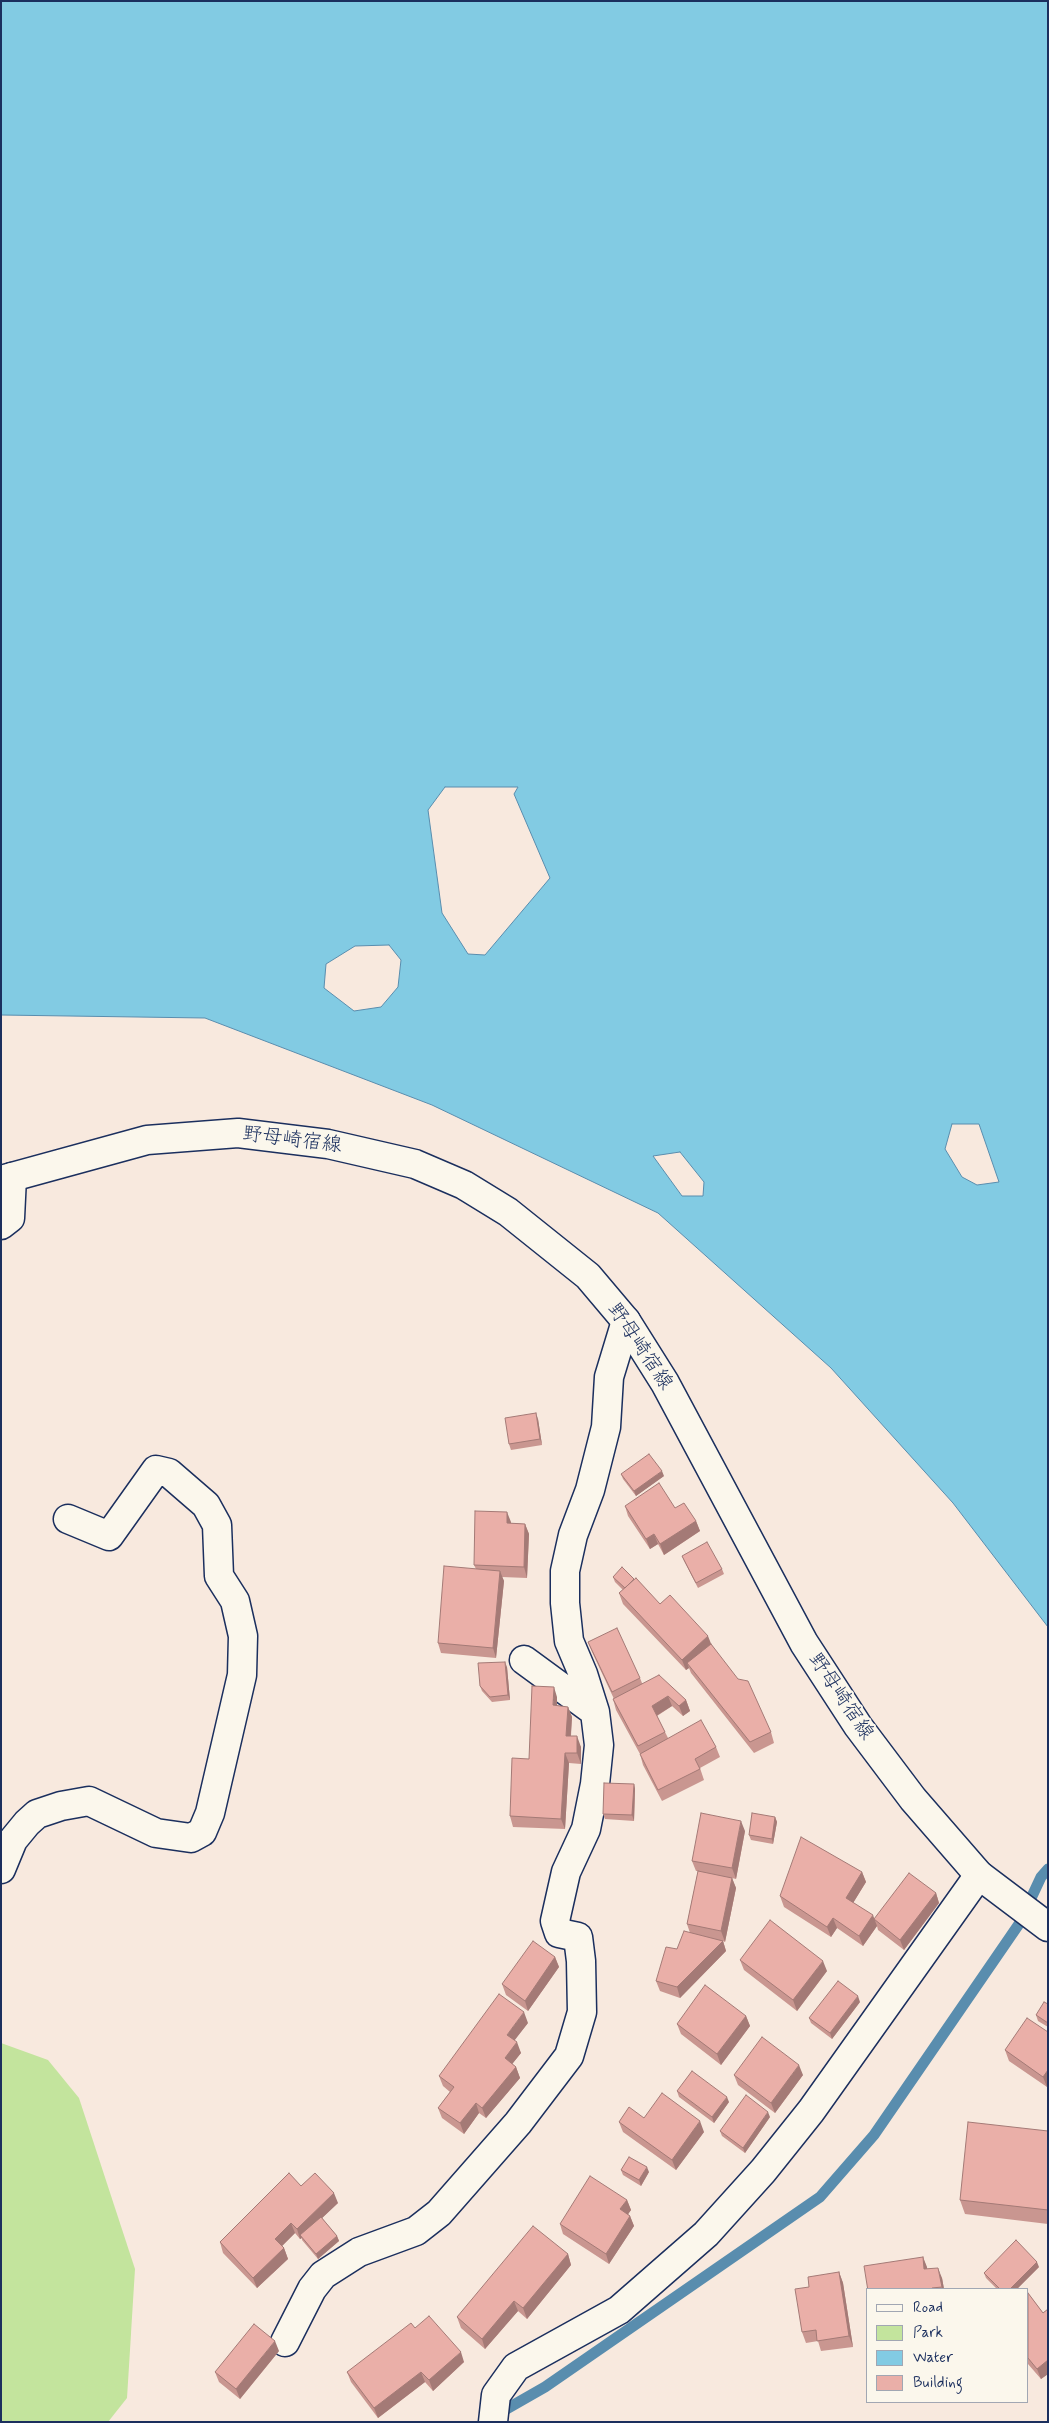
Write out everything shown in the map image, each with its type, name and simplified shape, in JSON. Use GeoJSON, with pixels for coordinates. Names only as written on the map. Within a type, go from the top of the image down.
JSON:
{"type":"FeatureCollection","features":[{"type":"Feature","properties":{"kind":"street","name":"野母崎宿線"},"geometry":{"type":"LineString","coordinates":[[7,1179],[147,1140],[238,1133],[328,1144],[367,1151],[415,1164],[464,1185],[508,1212],[588,1276],[626,1321],[665,1382],[804,1643],[858,1726],[913,1799],[979,1875],[1048,1927]]}},
{"type":"Feature","properties":{"kind":"street"},"geometry":{"type":"LineString","coordinates":[[1,1225],[10,1218],[7,1179]]}},
{"type":"Feature","properties":{"kind":"street"},"geometry":{"type":"LineString","coordinates":[[285,2342],[312,2289],[323,2275],[360,2252],[416,2231],[439,2213],[518,2123],[569,2056],[582,2012],[581,1961],[578,1937],[558,1933],[555,1921],[566,1872],[586,1829],[596,1784],[599,1745],[595,1712],[583,1674],[569,1641],[565,1603],[565,1571],[572,1535],[590,1490],[606,1427],[609,1377],[626,1321]]}},
{"type":"Feature","properties":{"kind":"street"},"geometry":{"type":"LineString","coordinates":[[1,1869],[13,1840],[37,1814],[70,1804],[89,1801],[156,1833],[191,1838],[202,1832],[210,1813],[242,1675],[243,1636],[236,1601],[219,1576],[217,1524],[206,1505],[168,1473],[156,1470],[109,1536],[68,1519]]}},
{"type":"Feature","properties":{"kind":"street"},"geometry":{"type":"LineString","coordinates":[[524,1660],[595,1712]]}},
{"type":"Feature","properties":{"kind":"street"},"geometry":{"type":"LineString","coordinates":[[493,2422],[496,2395],[516,2367],[619,2310],[706,2234],[763,2172],[811,2111],[979,1875]]}},
{"type":"Feature","properties":{"kind":"green space"},"geometry":{"type":"Polygon","coordinates":[[[1,2043],[48,2060],[79,2098],[135,2269],[127,2398],[108,2422],[1,2422],[1,2043]]]}},
{"type":"Feature","properties":{"kind":"water"},"geometry":{"type":"Polygon","coordinates":[[[1,1],[1048,1],[1048,1627],[953,1503],[831,1368],[658,1213],[432,1105],[205,1018],[1,1015],[1,1]],[[445,787],[428,810],[442,913],[468,954],[485,955],[550,878],[514,794],[518,787],[445,787]],[[389,945],[355,946],[326,964],[324,988],[354,1011],[381,1007],[398,987],[401,960],[389,945]],[[952,1124],[945,1149],[962,1177],[977,1185],[999,1182],[979,1124],[952,1124]],[[680,1152],[653,1156],[682,1196],[703,1196],[704,1182],[680,1152]]]}},
{"type":"Feature","properties":{"kind":"building"},"geometry":{"type":"Polygon","coordinates":[[[536,1413],[540,1439],[509,1444],[505,1418],[536,1413]]]}},
{"type":"Feature","properties":{"kind":"building"},"geometry":{"type":"Polygon","coordinates":[[[649,1454],[662,1471],[634,1491],[621,1474],[649,1454]]]}},
{"type":"Feature","properties":{"kind":"building"},"geometry":{"type":"Polygon","coordinates":[[[659,1483],[675,1508],[684,1503],[696,1521],[660,1544],[654,1534],[646,1539],[625,1506],[659,1483]]]}},
{"type":"Feature","properties":{"kind":"building"},"geometry":{"type":"Polygon","coordinates":[[[475,1511],[507,1512],[507,1523],[525,1524],[524,1567],[474,1565],[475,1511]]]}},
{"type":"Feature","properties":{"kind":"building"},"geometry":{"type":"Polygon","coordinates":[[[707,1542],[722,1569],[696,1583],[682,1556],[707,1542]]]}},
{"type":"Feature","properties":{"kind":"building"},"geometry":{"type":"Polygon","coordinates":[[[444,1566],[500,1571],[493,1648],[438,1643],[444,1566]]]}},
{"type":"Feature","properties":{"kind":"building"},"geometry":{"type":"Polygon","coordinates":[[[622,1567],[634,1579],[625,1588],[613,1577],[622,1567]]]}},
{"type":"Feature","properties":{"kind":"building"},"geometry":{"type":"Polygon","coordinates":[[[636,1578],[660,1604],[670,1595],[708,1636],[682,1660],[619,1593],[636,1578]]]}},
{"type":"Feature","properties":{"kind":"building"},"geometry":{"type":"Polygon","coordinates":[[[617,1628],[640,1678],[612,1692],[588,1642],[617,1628]]]}},
{"type":"Feature","properties":{"kind":"building"},"geometry":{"type":"Polygon","coordinates":[[[711,1644],[738,1679],[748,1681],[771,1732],[750,1742],[687,1663],[711,1644]]]}},
{"type":"Feature","properties":{"kind":"building"},"geometry":{"type":"Polygon","coordinates":[[[505,1662],[508,1695],[490,1697],[480,1686],[478,1663],[505,1662]]]}},
{"type":"Feature","properties":{"kind":"building"},"geometry":{"type":"Polygon","coordinates":[[[659,1675],[686,1700],[679,1706],[668,1696],[652,1706],[665,1732],[638,1746],[613,1699],[659,1675]]]}},
{"type":"Feature","properties":{"kind":"building"},"geometry":{"type":"Polygon","coordinates":[[[532,1686],[554,1687],[553,1705],[568,1707],[566,1736],[577,1736],[577,1753],[565,1753],[561,1819],[510,1816],[512,1758],[529,1759],[532,1686]]]}},
{"type":"Feature","properties":{"kind":"building"},"geometry":{"type":"Polygon","coordinates":[[[701,1720],[716,1747],[695,1759],[700,1769],[658,1790],[640,1754],[701,1720]]]}},
{"type":"Feature","properties":{"kind":"building"},"geometry":{"type":"Polygon","coordinates":[[[604,1783],[634,1784],[632,1815],[603,1814],[604,1783]]]}},
{"type":"Feature","properties":{"kind":"building"},"geometry":{"type":"Polygon","coordinates":[[[701,1813],[741,1821],[732,1868],[692,1861],[701,1813]]]}},
{"type":"Feature","properties":{"kind":"building"},"geometry":{"type":"Polygon","coordinates":[[[752,1813],[775,1817],[772,1839],[749,1835],[752,1813]]]}},
{"type":"Feature","properties":{"kind":"building"},"geometry":{"type":"Polygon","coordinates":[[[801,1837],[862,1872],[846,1898],[873,1915],[859,1936],[833,1918],[827,1927],[780,1896],[801,1837]]]}},
{"type":"Feature","properties":{"kind":"building"},"geometry":{"type":"Polygon","coordinates":[[[698,1871],[732,1878],[721,1931],[687,1924],[698,1871]]]}},
{"type":"Feature","properties":{"kind":"building"},"geometry":{"type":"Polygon","coordinates":[[[909,1873],[936,1893],[900,1940],[874,1919],[909,1873]]]}},
{"type":"Feature","properties":{"kind":"building"},"geometry":{"type":"Polygon","coordinates":[[[770,1920],[823,1961],[793,2000],[740,1960],[770,1920]]]}},
{"type":"Feature","properties":{"kind":"building"},"geometry":{"type":"Polygon","coordinates":[[[684,1931],[723,1941],[677,1987],[656,1981],[666,1947],[677,1949],[684,1931]]]}},
{"type":"Feature","properties":{"kind":"building"},"geometry":{"type":"Polygon","coordinates":[[[533,1941],[555,1957],[525,2001],[502,1984],[533,1941]]]}},
{"type":"Feature","properties":{"kind":"building"},"geometry":{"type":"Polygon","coordinates":[[[838,1981],[858,1996],[830,2033],[809,2018],[838,1981]]]}},
{"type":"Feature","properties":{"kind":"building"},"geometry":{"type":"Polygon","coordinates":[[[705,1985],[746,2016],[717,2054],[677,2024],[705,1985]]]}},
{"type":"Feature","properties":{"kind":"building"},"geometry":{"type":"Polygon","coordinates":[[[499,1994],[524,2012],[507,2035],[517,2042],[505,2058],[516,2067],[482,2108],[476,2103],[460,2123],[438,2108],[454,2087],[439,2076],[499,1994]]]}},
{"type":"Feature","properties":{"kind":"building"},"geometry":{"type":"Polygon","coordinates":[[[1044,2002],[1048,2004],[1048,2023],[1036,2015],[1044,2002]]]}},
{"type":"Feature","properties":{"kind":"building"},"geometry":{"type":"Polygon","coordinates":[[[1027,2018],[1048,2032],[1048,2070],[1043,2077],[1005,2050],[1027,2018]]]}},
{"type":"Feature","properties":{"kind":"building"},"geometry":{"type":"Polygon","coordinates":[[[762,2037],[799,2065],[771,2103],[734,2075],[762,2037]]]}},
{"type":"Feature","properties":{"kind":"building"},"geometry":{"type":"Polygon","coordinates":[[[692,2071],[727,2097],[712,2117],[677,2091],[692,2071]]]}},
{"type":"Feature","properties":{"kind":"building"},"geometry":{"type":"Polygon","coordinates":[[[662,2093],[700,2121],[672,2160],[619,2122],[629,2107],[644,2118],[662,2093]]]}},
{"type":"Feature","properties":{"kind":"building"},"geometry":{"type":"Polygon","coordinates":[[[746,2095],[768,2112],[743,2148],[720,2131],[746,2095]]]}},
{"type":"Feature","properties":{"kind":"building"},"geometry":{"type":"Polygon","coordinates":[[[968,2122],[1048,2131],[1048,2210],[960,2200],[968,2122]]]}},
{"type":"Feature","properties":{"kind":"building"},"geometry":{"type":"Polygon","coordinates":[[[629,2157],[647,2167],[639,2180],[621,2170],[629,2157]]]}},
{"type":"Feature","properties":{"kind":"building"},"geometry":{"type":"Polygon","coordinates":[[[289,2173],[301,2186],[315,2173],[334,2193],[297,2229],[291,2223],[275,2239],[284,2248],[253,2278],[220,2242],[289,2173]]]}},
{"type":"Feature","properties":{"kind":"building"},"geometry":{"type":"Polygon","coordinates":[[[590,2176],[627,2200],[620,2209],[630,2216],[606,2254],[560,2224],[590,2176]]]}},
{"type":"Feature","properties":{"kind":"building"},"geometry":{"type":"Polygon","coordinates":[[[321,2217],[337,2236],[316,2254],[300,2235],[321,2217]]]}},
{"type":"Feature","properties":{"kind":"building"},"geometry":{"type":"Polygon","coordinates":[[[533,2226],[568,2254],[523,2308],[514,2301],[482,2339],[457,2317],[533,2226]]]}},
{"type":"Feature","properties":{"kind":"building"},"geometry":{"type":"Polygon","coordinates":[[[1016,2240],[1037,2262],[1011,2288],[999,2288],[984,2273],[1016,2240]]]}},
{"type":"Feature","properties":{"kind":"building"},"geometry":{"type":"Polygon","coordinates":[[[923,2257],[924,2269],[938,2268],[942,2287],[868,2288],[864,2266],[923,2257]]]}},
{"type":"Feature","properties":{"kind":"building"},"geometry":{"type":"Polygon","coordinates":[[[839,2272],[849,2336],[817,2341],[816,2330],[802,2332],[795,2289],[809,2287],[808,2277],[839,2272]]]}},
{"type":"Feature","properties":{"kind":"building"},"geometry":{"type":"Polygon","coordinates":[[[1029,2294],[1043,2313],[1048,2309],[1048,2360],[1037,2369],[1029,2359],[1029,2294]]]}},
{"type":"Feature","properties":{"kind":"building"},"geometry":{"type":"Polygon","coordinates":[[[429,2316],[461,2352],[429,2380],[421,2372],[374,2408],[347,2372],[411,2323],[415,2328],[429,2316]]]}},
{"type":"Feature","properties":{"kind":"building"},"geometry":{"type":"Polygon","coordinates":[[[254,2324],[275,2341],[236,2389],[215,2372],[254,2324]]]}},
{"type":"Feature","properties":{"kind":"waterway"},"geometry":{"type":"LineString","coordinates":[[496,2415],[545,2387],[820,2197],[874,2135],[1019,1924],[1041,1877],[1048,1869]]}}]}
